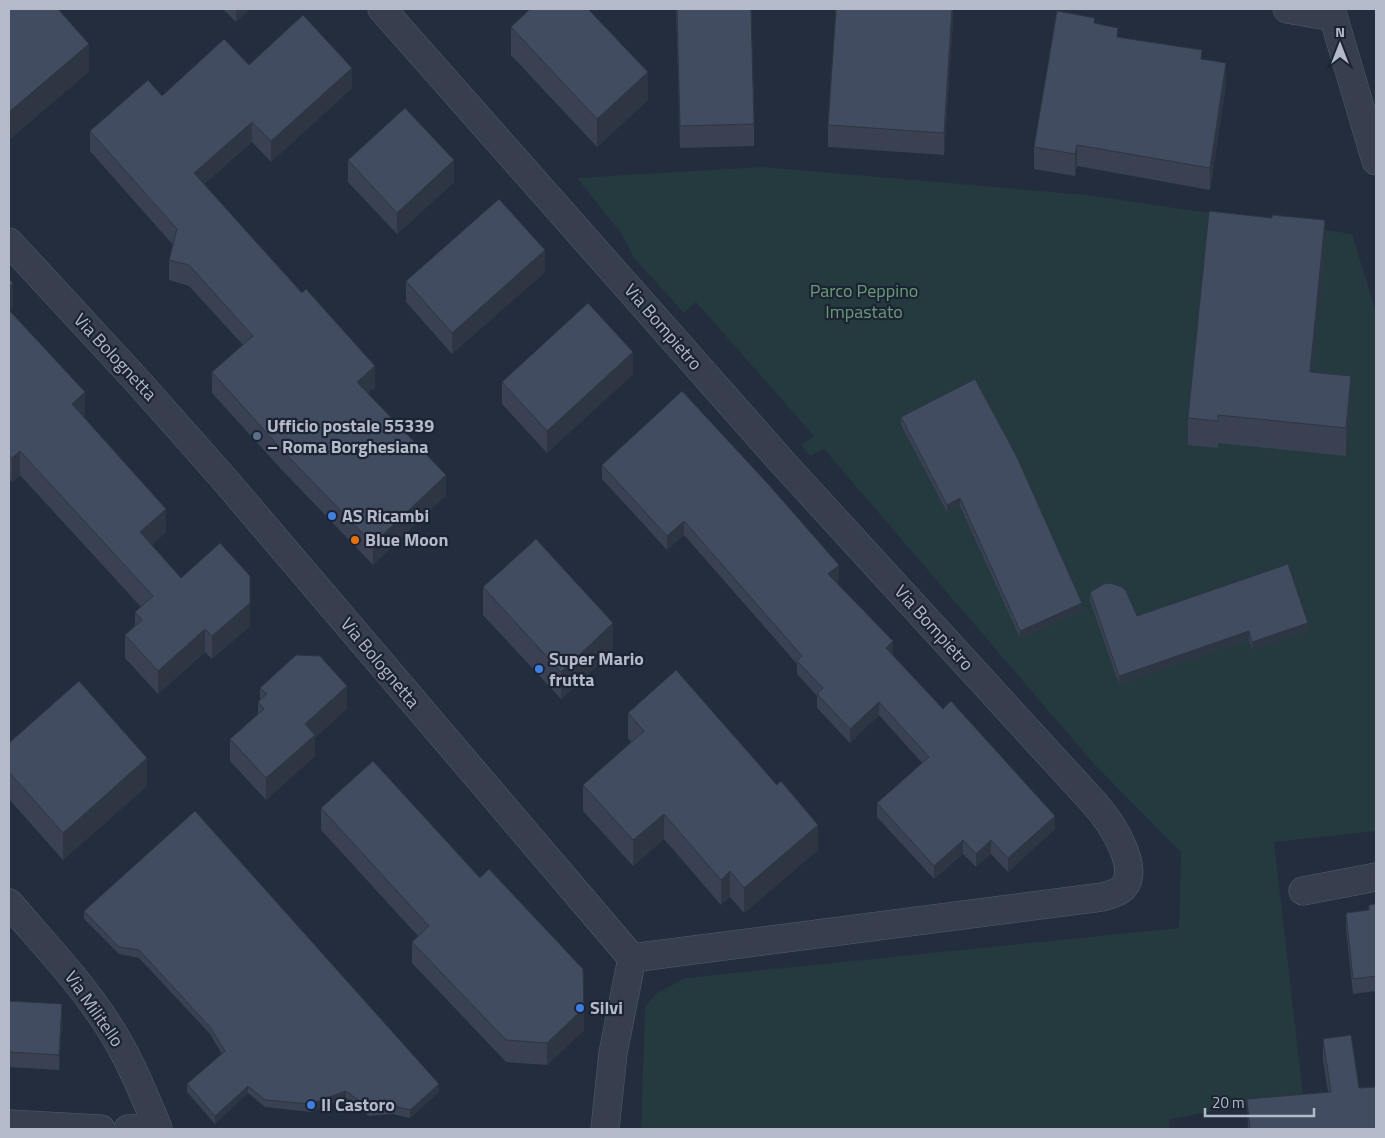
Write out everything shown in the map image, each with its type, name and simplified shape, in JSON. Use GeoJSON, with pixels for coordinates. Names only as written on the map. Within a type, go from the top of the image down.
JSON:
{"type":"FeatureCollection","features":[{"type":"Feature","properties":{"kind":"street","name":"Via Bompietro"},"geometry":{"type":"LineString","coordinates":[[382,9],[783,463],[1100,810],[1120,841],[1127,860],[1128,881],[1122,889],[1102,897],[632,958]]}},
{"type":"Feature","properties":{"kind":"street"},"geometry":{"type":"LineString","coordinates":[[1287,9],[1332,13],[1376,161]]}},
{"type":"Feature","properties":{"kind":"street","name":"Via Bolognetta"},"geometry":{"type":"LineString","coordinates":[[9,242],[225,480],[632,958]]}},
{"type":"Feature","properties":{"kind":"street"},"geometry":{"type":"LineString","coordinates":[[1303,891],[1376,877]]}},
{"type":"Feature","properties":{"kind":"street","name":"Via Militello"},"geometry":{"type":"LineString","coordinates":[[9,904],[75,980],[110,1026],[139,1082],[158,1129]]}},
{"type":"Feature","properties":{"kind":"street"},"geometry":{"type":"LineString","coordinates":[[604,1129],[613,1053],[632,958]]}},
{"type":"Feature","properties":{"kind":"street"},"geometry":{"type":"LineString","coordinates":[[9,1124],[100,1129]]}},
{"type":"Feature","properties":{"kind":"street"},"geometry":{"type":"LineString","coordinates":[[128,1129],[158,1129]]}},
{"type":"Feature","properties":{"kind":"green space","name":"Parco Peppino Impastato"},"geometry":{"type":"Polygon","coordinates":[[[762,167],[1086,195],[1352,234],[1376,312],[1376,831],[1274,842],[1303,1095],[1170,1119],[1169,1129],[641,1129],[645,1007],[657,993],[686,978],[1179,928],[1181,852],[1094,764],[824,449],[810,456],[801,445],[814,436],[696,302],[684,313],[634,258],[621,233],[577,178],[762,167]],[[1308,631],[1249,639],[1252,650],[1308,631]]]}},
{"type":"Feature","properties":{"kind":"building"},"geometry":{"type":"Polygon","coordinates":[[[9,9],[58,9],[89,44],[9,112],[9,9]]]}},
{"type":"Feature","properties":{"kind":"building"},"geometry":{"type":"Polygon","coordinates":[[[530,9],[588,9],[648,72],[597,119],[511,27],[530,9]]]}},
{"type":"Feature","properties":{"kind":"building"},"geometry":{"type":"Polygon","coordinates":[[[677,9],[751,9],[754,124],[680,126],[677,9]]]}},
{"type":"Feature","properties":{"kind":"building"},"geometry":{"type":"Polygon","coordinates":[[[836,9],[952,9],[944,133],[828,125],[836,9]]]}},
{"type":"Feature","properties":{"kind":"building"},"geometry":{"type":"Polygon","coordinates":[[[1057,11],[1095,18],[1094,23],[1118,28],[1117,37],[1202,50],[1201,59],[1226,63],[1210,168],[1077,145],[1075,154],[1034,147],[1057,11]]]}},
{"type":"Feature","properties":{"kind":"building"},"geometry":{"type":"Polygon","coordinates":[[[303,15],[352,68],[271,141],[252,122],[194,173],[302,293],[306,289],[375,366],[357,382],[446,475],[373,544],[281,449],[212,372],[253,336],[189,265],[169,260],[177,229],[90,131],[148,80],[162,96],[224,39],[249,65],[303,15]]]}},
{"type":"Feature","properties":{"kind":"building"},"geometry":{"type":"Polygon","coordinates":[[[405,108],[454,160],[397,213],[348,160],[405,108]]]}},
{"type":"Feature","properties":{"kind":"building"},"geometry":{"type":"Polygon","coordinates":[[[499,199],[545,250],[452,333],[406,281],[499,199]]]}},
{"type":"Feature","properties":{"kind":"building"},"geometry":{"type":"Polygon","coordinates":[[[1209,211],[1272,218],[1272,215],[1325,220],[1310,372],[1351,376],[1346,428],[1218,415],[1218,421],[1188,418],[1209,211]]]}},
{"type":"Feature","properties":{"kind":"building"},"geometry":{"type":"Polygon","coordinates":[[[9,279],[13,283],[9,287],[9,279]]]}},
{"type":"Feature","properties":{"kind":"building"},"geometry":{"type":"Polygon","coordinates":[[[588,303],[633,352],[547,431],[502,382],[588,303]]]}},
{"type":"Feature","properties":{"kind":"building"},"geometry":{"type":"Polygon","coordinates":[[[9,310],[85,392],[72,404],[166,509],[140,532],[181,578],[220,543],[250,576],[250,603],[212,636],[205,629],[158,671],[125,635],[142,620],[135,612],[153,596],[20,451],[12,458],[9,455],[9,310]]]}},
{"type":"Feature","properties":{"kind":"building"},"geometry":{"type":"Polygon","coordinates":[[[975,379],[1017,457],[1082,603],[1020,631],[960,498],[947,505],[901,417],[975,379]]]}},
{"type":"Feature","properties":{"kind":"building"},"geometry":{"type":"Polygon","coordinates":[[[682,391],[769,485],[839,565],[828,574],[893,641],[886,648],[943,709],[951,701],[1055,816],[1008,858],[991,840],[976,854],[963,840],[934,866],[877,803],[929,757],[879,702],[850,729],[817,694],[823,688],[797,661],[802,656],[684,521],[667,536],[602,465],[682,391]]]}},
{"type":"Feature","properties":{"kind":"building"},"geometry":{"type":"Polygon","coordinates":[[[536,539],[613,623],[561,672],[483,587],[536,539]]]}},
{"type":"Feature","properties":{"kind":"building"},"geometry":{"type":"Polygon","coordinates":[[[1288,564],[1308,623],[1252,642],[1249,631],[1119,676],[1090,592],[1104,584],[1110,583],[1122,587],[1126,591],[1137,616],[1288,564]]]}},
{"type":"Feature","properties":{"kind":"building"},"geometry":{"type":"Polygon","coordinates":[[[296,655],[320,656],[347,686],[305,724],[315,735],[266,778],[230,739],[264,709],[258,702],[267,694],[260,688],[296,655]]]}},
{"type":"Feature","properties":{"kind":"building"},"geometry":{"type":"Polygon","coordinates":[[[676,670],[777,785],[781,781],[818,825],[744,888],[730,871],[721,880],[664,814],[633,840],[583,785],[644,731],[628,713],[676,670]]]}},
{"type":"Feature","properties":{"kind":"building"},"geometry":{"type":"Polygon","coordinates":[[[79,681],[147,758],[63,833],[9,772],[9,743],[79,681]]]}},
{"type":"Feature","properties":{"kind":"building"},"geometry":{"type":"Polygon","coordinates":[[[373,761],[480,878],[489,869],[583,969],[584,1008],[547,1043],[506,1040],[412,942],[429,926],[321,808],[373,761]]]}},
{"type":"Feature","properties":{"kind":"building"},"geometry":{"type":"Polygon","coordinates":[[[195,811],[439,1084],[410,1110],[393,1106],[369,1108],[346,1091],[310,1104],[265,1100],[248,1086],[215,1116],[187,1084],[225,1051],[210,1027],[139,950],[119,947],[84,911],[195,811]]]}},
{"type":"Feature","properties":{"kind":"building"},"geometry":{"type":"Polygon","coordinates":[[[1376,904],[1376,976],[1353,979],[1346,913],[1369,910],[1369,905],[1376,904]]]}},
{"type":"Feature","properties":{"kind":"building"},"geometry":{"type":"Polygon","coordinates":[[[9,1001],[62,1004],[59,1055],[9,1052],[9,1001]]]}},
{"type":"Feature","properties":{"kind":"building"},"geometry":{"type":"Polygon","coordinates":[[[1351,1035],[1359,1088],[1376,1087],[1376,1129],[1250,1129],[1247,1099],[1331,1092],[1323,1039],[1351,1035]]]}},
{"type":"Feature","properties":{"kind":"place","name":"Ufficio postale 55339 – Roma Borghesiana"},"geometry":{"type":"Point","coordinates":[257,436]}},
{"type":"Feature","properties":{"kind":"place","name":"AS Ricambi"},"geometry":{"type":"Point","coordinates":[332,516]}},
{"type":"Feature","properties":{"kind":"place","name":"Blue Moon"},"geometry":{"type":"Point","coordinates":[355,540]}},
{"type":"Feature","properties":{"kind":"place","name":"Super Mario frutta"},"geometry":{"type":"Point","coordinates":[539,669]}},
{"type":"Feature","properties":{"kind":"place","name":"Silvi"},"geometry":{"type":"Point","coordinates":[580,1008]}},
{"type":"Feature","properties":{"kind":"place","name":"Il Castoro"},"geometry":{"type":"Point","coordinates":[311,1105]}}]}
